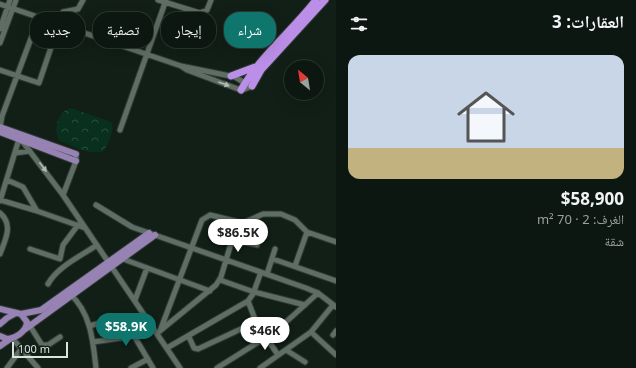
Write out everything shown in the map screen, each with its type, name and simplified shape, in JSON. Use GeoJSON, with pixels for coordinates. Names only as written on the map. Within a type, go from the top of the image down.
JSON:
{"type":"FeatureCollection","features":[{"type":"Feature","properties":{"kind":"highway"},"geometry":{"type":"LineString","coordinates":[[247,86],[255,67],[316,0]]}},
{"type":"Feature","properties":{"kind":"highway"},"geometry":{"type":"LineString","coordinates":[[247,86],[325,0]]}},
{"type":"Feature","properties":{"kind":"highway"},"geometry":{"type":"LineString","coordinates":[[231,76],[255,67]]}},
{"type":"Feature","properties":{"kind":"main road"},"geometry":{"type":"LineString","coordinates":[[0,128],[76,161]]}},
{"type":"Feature","properties":{"kind":"main road"},"geometry":{"type":"LineString","coordinates":[[0,132],[76,154]]}},
{"type":"Feature","properties":{"kind":"main road"},"geometry":{"type":"LineString","coordinates":[[110,264],[123,258],[152,234]]}},
{"type":"Feature","properties":{"kind":"main road"},"geometry":{"type":"LineString","coordinates":[[0,346],[27,328],[69,294],[152,234]]}},
{"type":"Feature","properties":{"kind":"main road"},"geometry":{"type":"LineString","coordinates":[[0,324],[7,318],[41,310],[69,294]]}},
{"type":"Feature","properties":{"kind":"main road"},"geometry":{"type":"LineString","coordinates":[[0,309],[19,314],[27,322],[27,328]]}},
{"type":"Feature","properties":{"kind":"main road"},"geometry":{"type":"LineString","coordinates":[[0,336],[7,339],[11,338]]}},
{"type":"Feature","properties":{"kind":"street"},"geometry":{"type":"LineString","coordinates":[[0,43],[10,7],[10,0]]}},
{"type":"Feature","properties":{"kind":"street"},"geometry":{"type":"LineString","coordinates":[[0,29],[10,7],[16,0]]}},
{"type":"Feature","properties":{"kind":"street"},"geometry":{"type":"LineString","coordinates":[[63,12],[78,9],[83,0]]}},
{"type":"Feature","properties":{"kind":"street"},"geometry":{"type":"LineString","coordinates":[[158,0],[166,1],[200,13],[207,10],[210,0]]}},
{"type":"Feature","properties":{"kind":"street"},"geometry":{"type":"LineString","coordinates":[[120,130],[166,1]]}},
{"type":"Feature","properties":{"kind":"street"},"geometry":{"type":"LineString","coordinates":[[0,4],[30,14]]}},
{"type":"Feature","properties":{"kind":"street"},"geometry":{"type":"LineString","coordinates":[[85,33],[181,66],[187,70],[247,86]]}},
{"type":"Feature","properties":{"kind":"street"},"geometry":{"type":"LineString","coordinates":[[0,128],[1,117],[30,40]]}},
{"type":"Feature","properties":{"kind":"street"},"geometry":{"type":"LineString","coordinates":[[0,70],[39,83],[51,48]]}},
{"type":"Feature","properties":{"kind":"street"},"geometry":{"type":"LineString","coordinates":[[181,66],[188,66],[219,75],[231,76],[247,86]]}},
{"type":"Feature","properties":{"kind":"street"},"geometry":{"type":"LineString","coordinates":[[21,138],[63,195],[153,327],[159,332],[180,368]]}},
{"type":"Feature","properties":{"kind":"street"},"geometry":{"type":"LineString","coordinates":[[21,138],[0,201],[37,211],[85,228]]}},
{"type":"Feature","properties":{"kind":"street"},"geometry":{"type":"LineString","coordinates":[[15,153],[30,151]]}},
{"type":"Feature","properties":{"kind":"street"},"geometry":{"type":"LineString","coordinates":[[63,195],[76,161],[76,154]]}},
{"type":"Feature","properties":{"kind":"street"},"geometry":{"type":"LineString","coordinates":[[7,180],[23,187],[37,211]]}},
{"type":"Feature","properties":{"kind":"street"},"geometry":{"type":"LineString","coordinates":[[96,205],[124,222],[152,234],[191,246],[227,260],[293,282],[318,293],[335,306],[311,332],[260,368]]}},
{"type":"Feature","properties":{"kind":"street"},"geometry":{"type":"LineString","coordinates":[[0,213],[4,216],[8,230],[0,254]]}},
{"type":"Feature","properties":{"kind":"street"},"geometry":{"type":"LineString","coordinates":[[159,332],[181,279],[191,246],[202,220],[206,217],[210,215],[243,223],[263,214],[281,214],[295,220],[308,232],[336,242]]}},
{"type":"Feature","properties":{"kind":"street"},"geometry":{"type":"LineString","coordinates":[[239,242],[243,223]]}},
{"type":"Feature","properties":{"kind":"street"},"geometry":{"type":"LineString","coordinates":[[30,249],[60,259],[63,245],[78,225]]}},
{"type":"Feature","properties":{"kind":"street"},"geometry":{"type":"LineString","coordinates":[[295,266],[308,232]]}},
{"type":"Feature","properties":{"kind":"street"},"geometry":{"type":"LineString","coordinates":[[214,233],[239,242],[257,245]]}},
{"type":"Feature","properties":{"kind":"street"},"geometry":{"type":"LineString","coordinates":[[159,332],[210,291],[220,280],[232,240]]}},
{"type":"Feature","properties":{"kind":"street"},"geometry":{"type":"LineString","coordinates":[[48,284],[58,271],[97,245]]}},
{"type":"Feature","properties":{"kind":"street"},"geometry":{"type":"LineString","coordinates":[[267,274],[275,249]]}},
{"type":"Feature","properties":{"kind":"street"},"geometry":{"type":"LineString","coordinates":[[123,258],[210,291]]}},
{"type":"Feature","properties":{"kind":"street"},"geometry":{"type":"LineString","coordinates":[[273,258],[336,281]]}},
{"type":"Feature","properties":{"kind":"street"},"geometry":{"type":"LineString","coordinates":[[135,300],[147,268]]}},
{"type":"Feature","properties":{"kind":"street"},"geometry":{"type":"LineString","coordinates":[[167,348],[189,337],[248,301],[254,292],[261,272]]}},
{"type":"Feature","properties":{"kind":"street"},"geometry":{"type":"LineString","coordinates":[[220,280],[254,292],[305,305]]}},
{"type":"Feature","properties":{"kind":"street"},"geometry":{"type":"LineString","coordinates":[[217,368],[265,338],[318,293]]}},
{"type":"Feature","properties":{"kind":"street"},"geometry":{"type":"LineString","coordinates":[[69,294],[82,308],[89,326],[93,342],[96,368]]}},
{"type":"Feature","properties":{"kind":"street"},"geometry":{"type":"LineString","coordinates":[[248,301],[256,322],[278,356]]}},
{"type":"Feature","properties":{"kind":"street"},"geometry":{"type":"LineString","coordinates":[[89,326],[123,317],[153,368]]}},
{"type":"Feature","properties":{"kind":"street"},"geometry":{"type":"LineString","coordinates":[[189,337],[194,348],[198,350],[256,322]]}},
{"type":"Feature","properties":{"kind":"street"},"geometry":{"type":"LineString","coordinates":[[93,342],[135,336],[153,327]]}},
{"type":"Feature","properties":{"kind":"street"},"geometry":{"type":"LineString","coordinates":[[27,328],[42,345],[48,345],[60,337]]}},
{"type":"Feature","properties":{"kind":"street"},"geometry":{"type":"LineString","coordinates":[[311,332],[336,356]]}},
{"type":"Feature","properties":{"kind":"street"},"geometry":{"type":"LineString","coordinates":[[11,338],[38,368]]}},
{"type":"Feature","properties":{"kind":"street"},"geometry":{"type":"LineString","coordinates":[[7,368],[21,348]]}},
{"type":"Feature","properties":{"kind":"street"},"geometry":{"type":"LineString","coordinates":[[286,350],[305,362]]}},
{"type":"Feature","properties":{"kind":"street"},"geometry":{"type":"LineString","coordinates":[[131,368],[148,358]]}},
{"type":"Feature","properties":{"kind":"green space"},"geometry":{"type":"Polygon","coordinates":[[[71,108],[111,122],[113,128],[105,149],[96,153],[90,152],[60,141],[57,132],[58,122],[63,113],[71,108]]]}}]}
